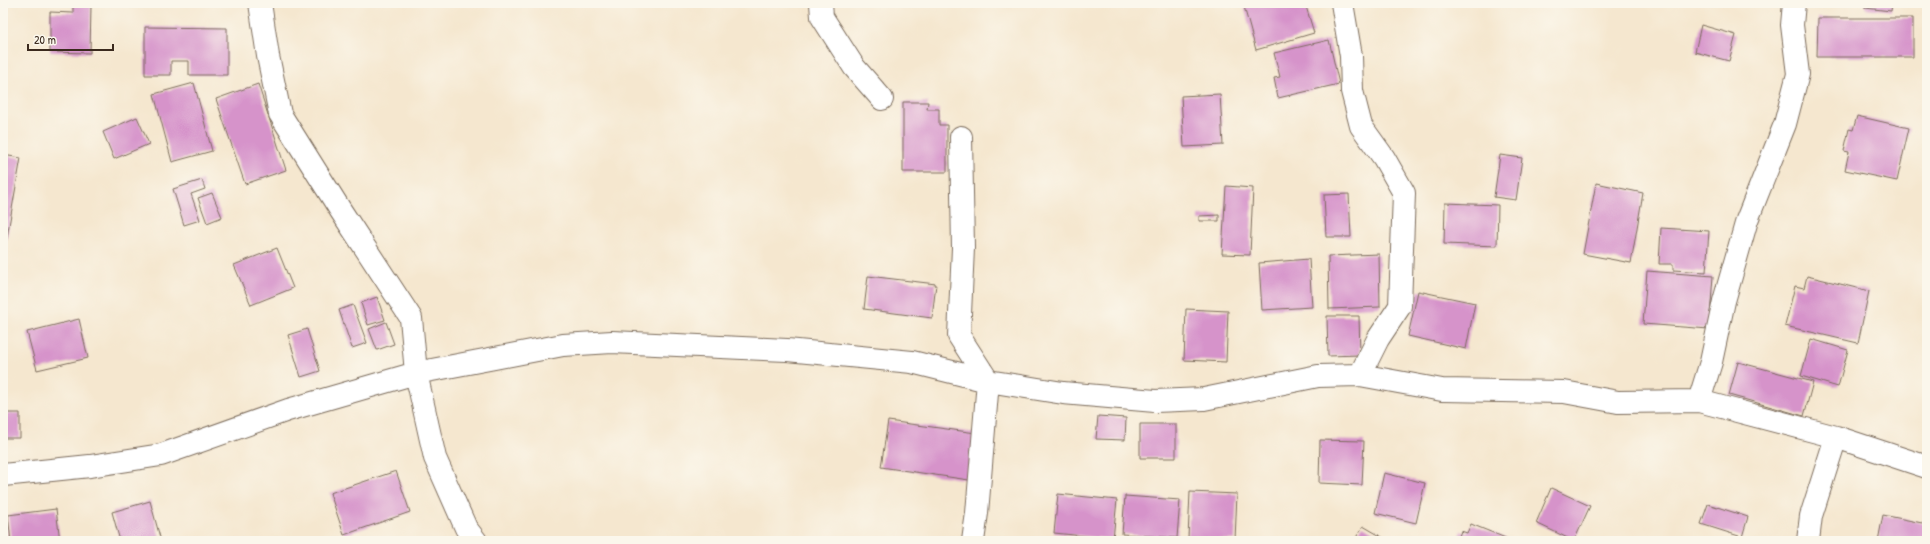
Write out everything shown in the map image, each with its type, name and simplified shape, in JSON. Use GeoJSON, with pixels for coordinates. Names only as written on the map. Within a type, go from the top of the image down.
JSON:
{"type":"FeatureCollection","features":[{"type":"Feature","properties":{"kind":"street"},"geometry":{"type":"LineString","coordinates":[[260,3],[268,56],[280,114],[411,318],[416,373],[435,458],[466,528],[476,541]]}},
{"type":"Feature","properties":{"kind":"street"},"geometry":{"type":"LineString","coordinates":[[821,3],[822,17],[854,67],[882,99]]}},
{"type":"Feature","properties":{"kind":"street"},"geometry":{"type":"LineString","coordinates":[[1342,3],[1351,56],[1352,91],[1361,126],[1384,158],[1404,193],[1400,306],[1378,339],[1360,375]]}},
{"type":"Feature","properties":{"kind":"street"},"geometry":{"type":"LineString","coordinates":[[1699,401],[1711,362],[1724,301],[1747,220],[1785,124],[1798,74],[1792,25],[1794,3]]}},
{"type":"Feature","properties":{"kind":"street"},"geometry":{"type":"LineString","coordinates":[[961,137],[962,248],[959,336],[988,381],[978,513],[973,541]]}},
{"type":"Feature","properties":{"kind":"street"},"geometry":{"type":"LineString","coordinates":[[3,475],[90,466],[161,455],[288,410],[416,373],[563,345],[612,342],[787,350],[912,362],[988,381],[1063,393],[1155,401],[1204,399],[1318,376],[1360,375],[1442,390],[1564,392],[1618,402],[1699,401],[1836,437],[1927,467]]}},
{"type":"Feature","properties":{"kind":"street"},"geometry":{"type":"LineString","coordinates":[[1808,541],[1811,516],[1836,437]]}},
{"type":"Feature","properties":{"kind":"building"},"geometry":{"type":"Polygon","coordinates":[[[1243,3],[1305,3],[1314,33],[1256,50],[1243,3]]]}},
{"type":"Feature","properties":{"kind":"building"},"geometry":{"type":"Polygon","coordinates":[[[1865,3],[1892,3],[1891,11],[1865,8],[1865,3]]]}},
{"type":"Feature","properties":{"kind":"building"},"geometry":{"type":"Polygon","coordinates":[[[73,5],[91,6],[90,53],[50,52],[50,12],[73,13],[73,5]]]}},
{"type":"Feature","properties":{"kind":"building"},"geometry":{"type":"Polygon","coordinates":[[[1818,18],[1913,18],[1913,57],[1817,57],[1818,18]]]}},
{"type":"Feature","properties":{"kind":"building"},"geometry":{"type":"Polygon","coordinates":[[[1701,25],[1736,35],[1729,61],[1695,52],[1701,25]]]}},
{"type":"Feature","properties":{"kind":"building"},"geometry":{"type":"Polygon","coordinates":[[[145,27],[227,28],[227,75],[189,75],[189,61],[171,61],[171,75],[145,75],[145,27]]]}},
{"type":"Feature","properties":{"kind":"building"},"geometry":{"type":"Polygon","coordinates":[[[1329,40],[1339,84],[1278,98],[1274,78],[1280,77],[1274,53],[1329,40]]]}},
{"type":"Feature","properties":{"kind":"building"},"geometry":{"type":"Polygon","coordinates":[[[194,83],[212,151],[172,162],[154,94],[194,83]]]}},
{"type":"Feature","properties":{"kind":"building"},"geometry":{"type":"Polygon","coordinates":[[[258,84],[286,170],[245,184],[216,99],[258,84]]]}},
{"type":"Feature","properties":{"kind":"building"},"geometry":{"type":"Polygon","coordinates":[[[1220,94],[1223,145],[1184,147],[1181,96],[1220,94]]]}},
{"type":"Feature","properties":{"kind":"building"},"geometry":{"type":"Polygon","coordinates":[[[903,102],[928,102],[927,109],[939,109],[939,125],[947,125],[947,172],[903,172],[903,102]]]}},
{"type":"Feature","properties":{"kind":"building"},"geometry":{"type":"Polygon","coordinates":[[[1857,116],[1909,128],[1897,181],[1845,170],[1849,152],[1844,151],[1849,129],[1853,130],[1857,116]]]}},
{"type":"Feature","properties":{"kind":"building"},"geometry":{"type":"Polygon","coordinates":[[[137,117],[149,144],[114,159],[103,132],[137,117]]]}},
{"type":"Feature","properties":{"kind":"building"},"geometry":{"type":"Polygon","coordinates":[[[3,155],[21,158],[4,254],[3,254],[3,155]]]}},
{"type":"Feature","properties":{"kind":"building"},"geometry":{"type":"Polygon","coordinates":[[[1500,155],[1522,158],[1516,200],[1494,197],[1500,155]]]}},
{"type":"Feature","properties":{"kind":"building"},"geometry":{"type":"Polygon","coordinates":[[[202,180],[205,189],[191,194],[200,220],[184,225],[173,189],[202,180]]]}},
{"type":"Feature","properties":{"kind":"building"},"geometry":{"type":"Polygon","coordinates":[[[1596,183],[1643,193],[1631,263],[1583,254],[1596,183]]]}},
{"type":"Feature","properties":{"kind":"building"},"geometry":{"type":"Polygon","coordinates":[[[1226,186],[1253,188],[1250,255],[1222,254],[1226,186]]]}},
{"type":"Feature","properties":{"kind":"building"},"geometry":{"type":"Polygon","coordinates":[[[212,193],[222,217],[207,223],[198,198],[212,193]]]}},
{"type":"Feature","properties":{"kind":"building"},"geometry":{"type":"Polygon","coordinates":[[[1349,194],[1351,237],[1326,237],[1324,195],[1349,194]]]}},
{"type":"Feature","properties":{"kind":"building"},"geometry":{"type":"Polygon","coordinates":[[[1445,203],[1498,205],[1497,246],[1444,244],[1445,203]]]}},
{"type":"Feature","properties":{"kind":"building"},"geometry":{"type":"Polygon","coordinates":[[[1219,215],[1219,221],[1199,221],[1199,216],[1219,215]]]}},
{"type":"Feature","properties":{"kind":"building"},"geometry":{"type":"Polygon","coordinates":[[[1661,228],[1709,231],[1706,272],[1673,270],[1673,264],[1659,264],[1661,228]]]}},
{"type":"Feature","properties":{"kind":"building"},"geometry":{"type":"Polygon","coordinates":[[[277,248],[293,288],[251,305],[234,265],[277,248]]]}},
{"type":"Feature","properties":{"kind":"building"},"geometry":{"type":"Polygon","coordinates":[[[1379,254],[1380,307],[1329,309],[1328,256],[1379,254]]]}},
{"type":"Feature","properties":{"kind":"building"},"geometry":{"type":"Polygon","coordinates":[[[1309,259],[1312,307],[1262,310],[1259,263],[1309,259]]]}},
{"type":"Feature","properties":{"kind":"building"},"geometry":{"type":"Polygon","coordinates":[[[1647,271],[1713,276],[1709,329],[1643,324],[1647,271]]]}},
{"type":"Feature","properties":{"kind":"building"},"geometry":{"type":"Polygon","coordinates":[[[868,276],[936,284],[932,318],[864,309],[868,276]]]}},
{"type":"Feature","properties":{"kind":"building"},"geometry":{"type":"Polygon","coordinates":[[[1807,276],[1869,291],[1858,343],[1785,326],[1795,286],[1804,288],[1807,276]]]}},
{"type":"Feature","properties":{"kind":"building"},"geometry":{"type":"Polygon","coordinates":[[[1418,291],[1475,303],[1466,349],[1408,336],[1418,291]]]}},
{"type":"Feature","properties":{"kind":"building"},"geometry":{"type":"Polygon","coordinates":[[[377,297],[385,320],[368,325],[361,303],[377,297]]]}},
{"type":"Feature","properties":{"kind":"building"},"geometry":{"type":"Polygon","coordinates":[[[353,305],[367,343],[352,348],[339,310],[353,305]]]}},
{"type":"Feature","properties":{"kind":"building"},"geometry":{"type":"Polygon","coordinates":[[[1186,309],[1228,311],[1226,362],[1184,360],[1186,309]]]}},
{"type":"Feature","properties":{"kind":"building"},"geometry":{"type":"Polygon","coordinates":[[[1327,316],[1359,316],[1360,355],[1328,356],[1327,316]]]}},
{"type":"Feature","properties":{"kind":"building"},"geometry":{"type":"Polygon","coordinates":[[[79,319],[88,358],[37,370],[27,332],[79,319]]]}},
{"type":"Feature","properties":{"kind":"building"},"geometry":{"type":"Polygon","coordinates":[[[386,322],[394,344],[377,350],[369,329],[386,322]]]}},
{"type":"Feature","properties":{"kind":"building"},"geometry":{"type":"Polygon","coordinates":[[[307,329],[320,371],[301,377],[288,335],[307,329]]]}},
{"type":"Feature","properties":{"kind":"building"},"geometry":{"type":"Polygon","coordinates":[[[1811,339],[1848,350],[1838,387],[1801,376],[1811,339]]]}},
{"type":"Feature","properties":{"kind":"building"},"geometry":{"type":"Polygon","coordinates":[[[1738,362],[1813,382],[1804,416],[1729,395],[1738,362]]]}},
{"type":"Feature","properties":{"kind":"building"},"geometry":{"type":"Polygon","coordinates":[[[3,413],[20,413],[20,438],[3,438],[3,413]]]}},
{"type":"Feature","properties":{"kind":"building"},"geometry":{"type":"Polygon","coordinates":[[[1098,416],[1126,418],[1125,440],[1096,439],[1098,416]]]}},
{"type":"Feature","properties":{"kind":"building"},"geometry":{"type":"Polygon","coordinates":[[[888,421],[976,433],[969,480],[881,467],[888,421]]]}},
{"type":"Feature","properties":{"kind":"building"},"geometry":{"type":"Polygon","coordinates":[[[1140,424],[1176,424],[1176,458],[1140,458],[1140,424]]]}},
{"type":"Feature","properties":{"kind":"building"},"geometry":{"type":"Polygon","coordinates":[[[1320,440],[1364,441],[1362,485],[1319,483],[1320,440]]]}},
{"type":"Feature","properties":{"kind":"building"},"geometry":{"type":"Polygon","coordinates":[[[396,471],[410,512],[344,535],[330,493],[396,471]]]}},
{"type":"Feature","properties":{"kind":"building"},"geometry":{"type":"Polygon","coordinates":[[[1384,473],[1425,483],[1416,523],[1375,513],[1384,473]]]}},
{"type":"Feature","properties":{"kind":"building"},"geometry":{"type":"Polygon","coordinates":[[[1551,488],[1590,506],[1574,541],[1536,523],[1551,488]]]}},
{"type":"Feature","properties":{"kind":"building"},"geometry":{"type":"Polygon","coordinates":[[[1190,492],[1237,494],[1235,540],[1188,538],[1190,492]]]}},
{"type":"Feature","properties":{"kind":"building"},"geometry":{"type":"Polygon","coordinates":[[[1058,494],[1117,500],[1113,539],[1054,533],[1058,494]]]}},
{"type":"Feature","properties":{"kind":"building"},"geometry":{"type":"Polygon","coordinates":[[[1125,496],[1180,500],[1177,538],[1122,534],[1125,496]]]}},
{"type":"Feature","properties":{"kind":"building"},"geometry":{"type":"Polygon","coordinates":[[[150,501],[161,541],[120,541],[112,512],[150,501]]]}},
{"type":"Feature","properties":{"kind":"building"},"geometry":{"type":"Polygon","coordinates":[[[1708,504],[1748,517],[1742,537],[1701,524],[1708,504]]]}},
{"type":"Feature","properties":{"kind":"building"},"geometry":{"type":"Polygon","coordinates":[[[56,509],[60,541],[11,541],[8,515],[56,509]]]}},
{"type":"Feature","properties":{"kind":"building"},"geometry":{"type":"Polygon","coordinates":[[[1883,515],[1927,524],[1925,541],[1878,541],[1883,515]]]}},
{"type":"Feature","properties":{"kind":"building"},"geometry":{"type":"Polygon","coordinates":[[[3,523],[6,523],[8,541],[3,541],[3,523]]]}},
{"type":"Feature","properties":{"kind":"building"},"geometry":{"type":"Polygon","coordinates":[[[1471,524],[1513,541],[1457,541],[1461,531],[1467,533],[1471,524]]]}},
{"type":"Feature","properties":{"kind":"building"},"geometry":{"type":"Polygon","coordinates":[[[1363,526],[1389,541],[1354,541],[1363,526]]]}}]}
